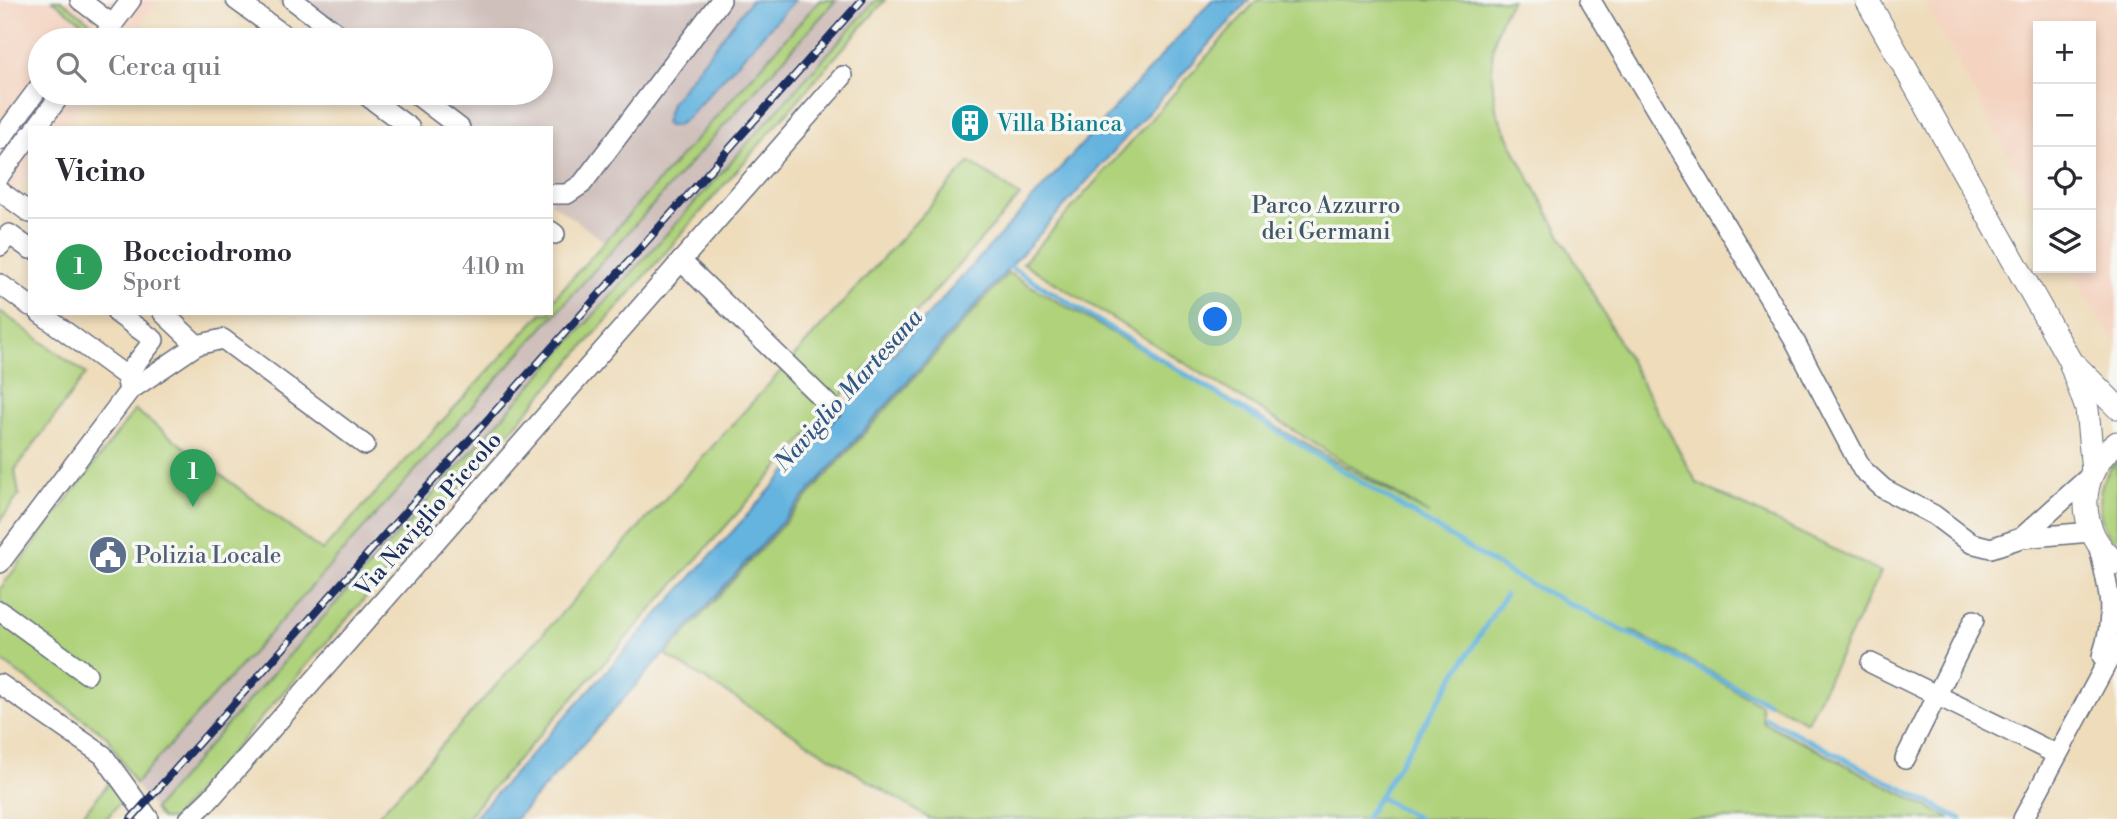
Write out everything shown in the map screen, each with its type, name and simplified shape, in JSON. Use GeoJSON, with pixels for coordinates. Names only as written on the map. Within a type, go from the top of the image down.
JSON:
{"type":"FeatureCollection","features":[{"type":"Feature","properties":{"kind":"main road"},"geometry":{"type":"LineString","coordinates":[[1867,0],[2069,359],[2087,409],[2092,473],[2085,507],[2094,538],[2117,564]]}},
{"type":"Feature","properties":{"kind":"main road"},"geometry":{"type":"LineString","coordinates":[[2069,359],[2117,407]]}},
{"type":"Feature","properties":{"kind":"main road"},"geometry":{"type":"LineString","coordinates":[[2092,473],[2117,443]]}},
{"type":"Feature","properties":{"kind":"street"},"geometry":{"type":"LineString","coordinates":[[80,0],[104,28]]}},
{"type":"Feature","properties":{"kind":"street"},"geometry":{"type":"LineString","coordinates":[[110,28],[131,0]]}},
{"type":"Feature","properties":{"kind":"street"},"geometry":{"type":"LineString","coordinates":[[236,0],[274,28]]}},
{"type":"Feature","properties":{"kind":"street"},"geometry":{"type":"LineString","coordinates":[[293,0],[330,28]]}},
{"type":"Feature","properties":{"kind":"street"},"geometry":{"type":"LineString","coordinates":[[553,194],[567,194],[582,184],[721,0]]}},
{"type":"Feature","properties":{"kind":"street"},"geometry":{"type":"LineString","coordinates":[[1591,1],[1793,338],[1862,469],[1884,489],[1934,515],[1971,543],[1991,548],[2021,538],[2094,538],[2112,610],[2109,636],[2089,692]]}},
{"type":"Feature","properties":{"kind":"street","name":"Via Naviglio Piccolo"},"geometry":{"type":"LineString","coordinates":[[189,819],[211,799],[843,76]]}},
{"type":"Feature","properties":{"kind":"street"},"geometry":{"type":"LineString","coordinates":[[0,140],[28,102]]}},
{"type":"Feature","properties":{"kind":"street"},"geometry":{"type":"LineString","coordinates":[[37,126],[53,105]]}},
{"type":"Feature","properties":{"kind":"street"},"geometry":{"type":"LineString","coordinates":[[379,105],[407,126]]}},
{"type":"Feature","properties":{"kind":"street"},"geometry":{"type":"LineString","coordinates":[[430,105],[457,126]]}},
{"type":"Feature","properties":{"kind":"street"},"geometry":{"type":"LineString","coordinates":[[0,175],[28,138]]}},
{"type":"Feature","properties":{"kind":"street"},"geometry":{"type":"LineString","coordinates":[[0,191],[28,212]]}},
{"type":"Feature","properties":{"kind":"street"},"geometry":{"type":"LineString","coordinates":[[0,246],[9,233],[28,247]]}},
{"type":"Feature","properties":{"kind":"street"},"geometry":{"type":"LineString","coordinates":[[681,261],[833,409]]}},
{"type":"Feature","properties":{"kind":"street"},"geometry":{"type":"LineString","coordinates":[[0,284],[28,305]]}},
{"type":"Feature","properties":{"kind":"street"},"geometry":{"type":"LineString","coordinates":[[42,315],[127,384]]}},
{"type":"Feature","properties":{"kind":"street"},"geometry":{"type":"LineString","coordinates":[[0,563],[127,384],[154,340],[120,315]]}},
{"type":"Feature","properties":{"kind":"street"},"geometry":{"type":"LineString","coordinates":[[165,315],[197,345]]}},
{"type":"Feature","properties":{"kind":"street"},"geometry":{"type":"LineString","coordinates":[[127,384],[197,345],[223,339],[365,445]]}},
{"type":"Feature","properties":{"kind":"street"},"geometry":{"type":"LineString","coordinates":[[2089,379],[2117,394]]}},
{"type":"Feature","properties":{"kind":"street"},"geometry":{"type":"LineString","coordinates":[[2021,538],[2092,473]]}},
{"type":"Feature","properties":{"kind":"street"},"geometry":{"type":"LineString","coordinates":[[0,611],[86,674]]}},
{"type":"Feature","properties":{"kind":"street"},"geometry":{"type":"LineString","coordinates":[[1905,759],[1974,620]]}},
{"type":"Feature","properties":{"kind":"street"},"geometry":{"type":"LineString","coordinates":[[2023,819],[2117,644]]}},
{"type":"Feature","properties":{"kind":"street"},"geometry":{"type":"LineString","coordinates":[[1871,663],[2056,754]]}},
{"type":"Feature","properties":{"kind":"street"},"geometry":{"type":"LineString","coordinates":[[0,684],[103,755],[148,818]]}},
{"type":"Feature","properties":{"kind":"street","name":"Via Naviglio Piccolo"},"geometry":{"type":"LineString","coordinates":[[205,819],[211,799]]}},
{"type":"Feature","properties":{"kind":"shaded area"},"geometry":{"type":"Polygon","coordinates":[[[0,0],[160,0],[139,28],[28,28],[28,105],[82,105],[66,126],[28,126],[28,176],[0,210],[0,0]]]}},
{"type":"Feature","properties":{"kind":"shaded area"},"geometry":{"type":"Polygon","coordinates":[[[275,0],[820,0],[605,242],[553,204],[553,126],[446,126],[417,105],[553,105],[553,28],[314,28],[275,0]]]}},
{"type":"Feature","properties":{"kind":"shaded area"},"geometry":{"type":"Polygon","coordinates":[[[836,0],[876,0],[154,809],[135,784],[836,0]]]}},
{"type":"Feature","properties":{"kind":"shaded area"},"geometry":{"type":"Polygon","coordinates":[[[1923,0],[2117,0],[2117,343],[2098,319],[2073,273],[2096,273],[2096,21],[2033,21],[2033,201],[1923,0]]]}},
{"type":"Feature","properties":{"kind":"green space"},"geometry":{"type":"Polygon","coordinates":[[[52,0],[61,0],[94,25],[92,28],[76,28],[81,21],[52,0]]]}},
{"type":"Feature","properties":{"kind":"green space"},"geometry":{"type":"Polygon","coordinates":[[[820,0],[836,0],[135,784],[107,736],[0,660],[0,589],[135,410],[322,551],[540,315],[553,315],[553,300],[820,0]]]}},
{"type":"Feature","properties":{"kind":"green space"},"geometry":{"type":"Polygon","coordinates":[[[876,0],[885,0],[173,819],[161,819],[154,809],[225,727],[876,0]]]}},
{"type":"Feature","properties":{"kind":"green space","name":"Parco Azzurro dei Germani"},"geometry":{"type":"Polygon","coordinates":[[[1257,0],[1512,0],[1498,27],[1492,55],[1497,113],[1522,165],[1697,483],[1881,572],[1807,722],[1630,630],[1761,705],[1763,722],[1951,819],[930,819],[666,655],[1008,273],[1430,515],[1023,263],[1257,0]]]}},
{"type":"Feature","properties":{"kind":"green space"},"geometry":{"type":"Polygon","coordinates":[[[970,162],[1020,196],[465,819],[375,819],[970,162]]]}},
{"type":"Feature","properties":{"kind":"green space"},"geometry":{"type":"Polygon","coordinates":[[[0,311],[86,374],[15,470],[19,495],[0,521],[0,311]]]}},
{"type":"Feature","properties":{"kind":"green space"},"geometry":{"type":"Polygon","coordinates":[[[2117,461],[2117,545],[2104,525],[2099,503],[2104,481],[2117,461]]]}},
{"type":"Feature","properties":{"kind":"green space"},"geometry":{"type":"Polygon","coordinates":[[[109,783],[122,800],[106,819],[79,819],[109,783]]]}},
{"type":"Feature","properties":{"kind":"water"},"geometry":{"type":"Polygon","coordinates":[[[751,0],[795,0],[686,119],[676,126],[668,126],[665,123],[671,103],[751,0]]]}},
{"type":"Feature","properties":{"kind":"water"},"geometry":{"type":"Polygon","coordinates":[[[1212,0],[1249,0],[516,819],[473,819],[1212,0]]]}},
{"type":"Feature","properties":{"kind":"waterway"},"geometry":{"type":"LineString","coordinates":[[1004,263],[1516,577],[1768,703]]}},
{"type":"Feature","properties":{"kind":"waterway"},"geometry":{"type":"LineString","coordinates":[[1365,819],[1505,595]]}},
{"type":"Feature","properties":{"kind":"waterway"},"geometry":{"type":"LineString","coordinates":[[1766,718],[1961,819]]}},
{"type":"Feature","properties":{"kind":"waterway"},"geometry":{"type":"LineString","coordinates":[[1379,797],[1419,819]]}},
{"type":"Feature","properties":{"kind":"railway"},"geometry":{"type":"LineString","coordinates":[[131,819],[862,0]]}},
{"type":"Feature","properties":{"kind":"place","name":"Villa Bianca"},"geometry":{"type":"Point","coordinates":[970,123]}},
{"type":"Feature","properties":{"kind":"place","name":"Bocciodromo"},"geometry":{"type":"Point","coordinates":[193,507]}},
{"type":"Feature","properties":{"kind":"place","name":"Polizia Locale"},"geometry":{"type":"Point","coordinates":[108,555]}},
{"type":"Feature","properties":{"kind":"water label","name":"Naviglio Martesana"},"geometry":{"type":"Point","coordinates":[848,390]}}]}
